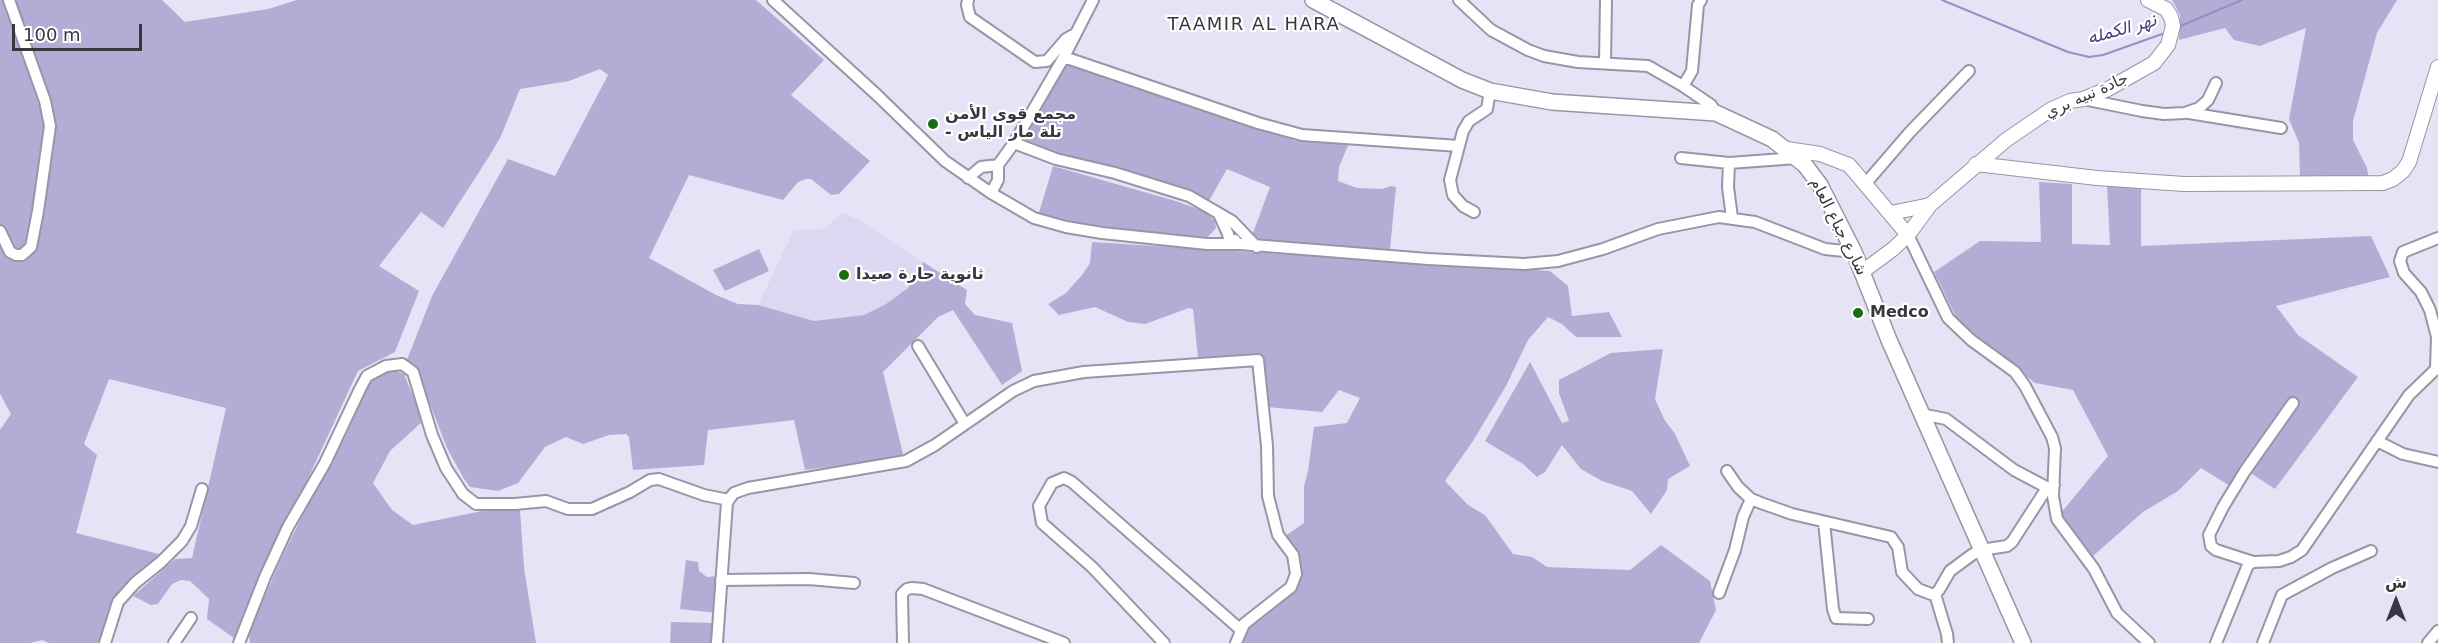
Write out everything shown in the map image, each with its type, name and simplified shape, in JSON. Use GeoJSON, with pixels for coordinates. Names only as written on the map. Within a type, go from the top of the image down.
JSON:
{"type":"FeatureCollection","features":[{"type":"Feature","properties":{"kind":"main road","name":"شارع جباع العام"},"geometry":{"type":"LineString","coordinates":[[1313,0],[1462,80],[1490,91],[1552,102],[1716,113],[1772,139],[1792,154],[1820,185],[1854,252],[1921,414],[2023,643]]}},
{"type":"Feature","properties":{"kind":"street"},"geometry":{"type":"LineString","coordinates":[[0,231],[10,252],[16,255],[22,255],[31,246],[50,126],[45,100],[9,0]]}},
{"type":"Feature","properties":{"kind":"street"},"geometry":{"type":"LineString","coordinates":[[772,0],[878,95],[945,161],[991,193],[1034,218],[1066,227],[1101,233],[1257,247],[1524,264],[1558,261],[1682,224],[1719,217],[1765,225],[1825,249],[1854,252]]}},
{"type":"Feature","properties":{"kind":"street"},"geometry":{"type":"LineString","coordinates":[[968,0],[970,17],[1035,62],[1047,61],[1066,39],[1075,34]]}},
{"type":"Feature","properties":{"kind":"street"},"geometry":{"type":"LineString","coordinates":[[991,193],[998,180],[998,165],[1064,57],[1093,0]]}},
{"type":"Feature","properties":{"kind":"street"},"geometry":{"type":"LineString","coordinates":[[1459,0],[1491,30],[1528,50],[1555,58],[1648,66],[1683,86],[1710,105],[1716,113]]}},
{"type":"Feature","properties":{"kind":"street"},"geometry":{"type":"LineString","coordinates":[[1605,63],[1606,0]]}},
{"type":"Feature","properties":{"kind":"street"},"geometry":{"type":"LineString","coordinates":[[1683,86],[1692,71],[1698,5],[1701,0]]}},
{"type":"Feature","properties":{"kind":"street","name":"جادة نبيه بري"},"geometry":{"type":"LineString","coordinates":[[1862,272],[1880,261],[1908,235],[1930,205],[1976,164],[2050,110],[2116,85],[2154,63],[2168,45],[2173,26],[2166,9],[2148,0]]}},
{"type":"Feature","properties":{"kind":"street"},"geometry":{"type":"LineString","coordinates":[[1064,57],[1247,120],[1302,135],[1459,146]]}},
{"type":"Feature","properties":{"kind":"street"},"geometry":{"type":"LineString","coordinates":[[1976,164],[2117,180],[2184,184],[2382,183],[2393,179],[2409,162],[2438,67]]}},
{"type":"Feature","properties":{"kind":"street"},"geometry":{"type":"LineString","coordinates":[[1866,183],[1910,132],[1970,71]]}},
{"type":"Feature","properties":{"kind":"street"},"geometry":{"type":"LineString","coordinates":[[2185,113],[2199,108],[2208,100],[2217,83]]}},
{"type":"Feature","properties":{"kind":"street"},"geometry":{"type":"LineString","coordinates":[[1474,212],[1463,206],[1453,195],[1450,180],[1463,131],[1469,121],[1487,109],[1490,91]]}},
{"type":"Feature","properties":{"kind":"street"},"geometry":{"type":"LineString","coordinates":[[2083,99],[2164,114],[2185,113],[2281,128]]}},
{"type":"Feature","properties":{"kind":"street"},"geometry":{"type":"LineString","coordinates":[[1014,142],[1056,159],[1115,173],[1189,196],[1232,221],[1257,247]]}},
{"type":"Feature","properties":{"kind":"street"},"geometry":{"type":"LineString","coordinates":[[1681,158],[1729,163],[1792,154],[1820,154],[1849,165],[1908,235],[1948,318],[1971,340],[2015,372],[2025,387],[2052,437],[2055,448],[2051,487],[2057,519],[2094,569],[2117,613],[2149,643]]}},
{"type":"Feature","properties":{"kind":"street"},"geometry":{"type":"LineString","coordinates":[[1729,163],[1728,187],[1732,218]]}},
{"type":"Feature","properties":{"kind":"street"},"geometry":{"type":"LineString","coordinates":[[968,178],[981,167],[998,165]]}},
{"type":"Feature","properties":{"kind":"street"},"geometry":{"type":"LineString","coordinates":[[1891,213],[1930,205]]}},
{"type":"Feature","properties":{"kind":"street"},"geometry":{"type":"LineString","coordinates":[[1218,213],[1230,243]]}},
{"type":"Feature","properties":{"kind":"street"},"geometry":{"type":"LineString","coordinates":[[1214,243],[1221,237],[1224,226]]}},
{"type":"Feature","properties":{"kind":"street"},"geometry":{"type":"LineString","coordinates":[[1230,243],[1237,239],[1238,227]]}},
{"type":"Feature","properties":{"kind":"street"},"geometry":{"type":"LineString","coordinates":[[2293,403],[2245,471],[2209,534],[2211,546],[2217,550],[2253,562],[2279,561],[2302,550],[2338,494],[2409,395],[2437,369],[2437,337],[2430,310],[2421,292],[2404,273],[2400,261],[2403,252],[2438,238]]}},
{"type":"Feature","properties":{"kind":"street"},"geometry":{"type":"LineString","coordinates":[[918,346],[964,424]]}},
{"type":"Feature","properties":{"kind":"street"},"geometry":{"type":"LineString","coordinates":[[717,643],[729,500],[734,493],[748,488],[906,461],[936,445],[1013,391],[1034,381],[1084,372],[1258,360],[1267,446],[1269,503],[1278,535],[1293,555],[1296,574],[1291,587],[1241,630],[1236,643]]}},
{"type":"Feature","properties":{"kind":"street"},"geometry":{"type":"LineString","coordinates":[[239,643],[288,527],[325,463],[360,389],[367,376],[386,366],[402,363],[413,372],[432,435],[446,468],[463,494],[476,504],[546,501],[568,509],[592,508],[630,492],[650,480],[659,480],[704,495],[729,500]]}},
{"type":"Feature","properties":{"kind":"street"},"geometry":{"type":"LineString","coordinates":[[1921,414],[1946,419],[2014,470],[2051,487]]}},
{"type":"Feature","properties":{"kind":"street"},"geometry":{"type":"LineString","coordinates":[[2377,441],[2403,454],[2438,462]]}},
{"type":"Feature","properties":{"kind":"street"},"geometry":{"type":"LineString","coordinates":[[1727,471],[1738,488],[1751,499],[1792,514],[1891,537],[1898,547],[1902,572],[1906,579],[1925,592],[1935,594]]}},
{"type":"Feature","properties":{"kind":"street"},"geometry":{"type":"LineString","coordinates":[[1160,642],[1092,567],[1042,523],[1040,506],[1052,483],[1064,478],[1072,482],[1241,630]]}},
{"type":"Feature","properties":{"kind":"street"},"geometry":{"type":"LineString","coordinates":[[1935,594],[1950,571],[1981,550],[2007,546],[2012,542],[2051,487]]}},
{"type":"Feature","properties":{"kind":"street"},"geometry":{"type":"LineString","coordinates":[[105,643],[118,602],[135,583],[182,541],[191,526],[202,489]]}},
{"type":"Feature","properties":{"kind":"street"},"geometry":{"type":"LineString","coordinates":[[1719,593],[1751,499]]}},
{"type":"Feature","properties":{"kind":"street"},"geometry":{"type":"LineString","coordinates":[[1824,522],[1836,618],[1868,619]]}},
{"type":"Feature","properties":{"kind":"street"},"geometry":{"type":"LineString","coordinates":[[2263,643],[2282,595],[2371,550]]}},
{"type":"Feature","properties":{"kind":"street"},"geometry":{"type":"LineString","coordinates":[[2216,643],[2244,574],[2253,562]]}},
{"type":"Feature","properties":{"kind":"street"},"geometry":{"type":"LineString","coordinates":[[721,580],[809,579],[854,583]]}},
{"type":"Feature","properties":{"kind":"street"},"geometry":{"type":"LineString","coordinates":[[903,643],[902,594],[912,588],[923,589],[1064,643]]}},
{"type":"Feature","properties":{"kind":"street"},"geometry":{"type":"LineString","coordinates":[[1935,594],[1949,642]]}},
{"type":"Feature","properties":{"kind":"street"},"geometry":{"type":"LineString","coordinates":[[174,643],[191,618]]}},
{"type":"Feature","properties":{"kind":"street"},"geometry":{"type":"LineString","coordinates":[[2428,643],[2438,631]]}},
{"type":"Feature","properties":{"kind":"shaded area"},"geometry":{"type":"Polygon","coordinates":[[[0,0],[162,0],[185,22],[268,9],[297,0],[756,0],[824,60],[791,95],[870,161],[839,194],[831,195],[811,179],[806,179],[798,182],[783,200],[689,175],[649,258],[716,295],[738,304],[758,305],[814,321],[864,315],[886,304],[908,288],[923,262],[967,290],[965,304],[975,315],[1012,323],[1022,371],[1002,385],[953,310],[938,317],[883,372],[903,454],[899,458],[805,470],[794,420],[708,430],[704,465],[633,470],[629,437],[626,434],[609,435],[583,444],[566,437],[545,447],[518,483],[498,491],[470,487],[447,448],[418,373],[407,360],[432,296],[508,159],[555,176],[608,75],[600,69],[569,81],[520,89],[501,136],[443,228],[421,212],[379,266],[419,291],[395,352],[358,371],[234,638],[207,619],[209,599],[190,581],[181,580],[172,584],[158,604],[151,605],[133,596],[175,559],[192,558],[226,408],[109,379],[84,444],[97,455],[76,533],[163,555],[121,591],[111,604],[99,643],[49,643],[42,640],[30,643],[0,643],[0,430],[11,414],[0,394],[0,0]]]}},
{"type":"Feature","properties":{"kind":"shaded area"},"geometry":{"type":"Polygon","coordinates":[[[2172,0],[2397,0],[2377,33],[2353,121],[2353,140],[2367,168],[2369,180],[2300,179],[2299,143],[2289,119],[2306,28],[2260,46],[2234,40],[2225,28],[2179,40],[2180,15],[2172,0]]]}},
{"type":"Feature","properties":{"kind":"shaded area"},"geometry":{"type":"Polygon","coordinates":[[[1066,63],[1296,141],[1349,143],[1339,167],[1338,181],[1357,188],[1396,187],[1390,249],[1262,243],[1253,233],[1270,187],[1227,169],[1209,201],[1150,177],[1054,154],[1026,143],[1024,138],[1066,63]]]}},
{"type":"Feature","properties":{"kind":"shaded area"},"geometry":{"type":"Polygon","coordinates":[[[1053,166],[1179,202],[1206,212],[1215,221],[1216,228],[1205,240],[1094,229],[1038,216],[1053,166]]]}},
{"type":"Feature","properties":{"kind":"shaded area"},"geometry":{"type":"Polygon","coordinates":[[[2039,182],[2072,184],[2072,244],[2110,245],[2107,185],[2141,187],[2141,246],[2371,236],[2390,277],[2276,306],[2298,335],[2358,377],[2275,489],[2240,466],[2230,486],[2201,468],[2178,491],[2143,512],[2093,556],[2060,514],[2108,456],[2073,390],[2035,383],[1959,323],[1934,272],[1980,241],[2041,242],[2039,182]]]}},
{"type":"Feature","properties":{"kind":"shaded area","name":"ثانوية حارة صيدا"},"geometry":{"type":"Polygon","coordinates":[[[843,213],[861,221],[923,262],[908,288],[886,304],[864,315],[813,321],[758,305],[794,230],[823,229],[843,213]]]}},
{"type":"Feature","properties":{"kind":"shaded area"},"geometry":{"type":"Polygon","coordinates":[[[1092,242],[1550,271],[1568,286],[1572,316],[1609,312],[1622,337],[1576,337],[1562,324],[1548,317],[1528,340],[1506,386],[1473,441],[1445,481],[1468,505],[1485,515],[1513,554],[1532,557],[1547,567],[1630,570],[1661,545],[1710,581],[1716,610],[1699,643],[1241,643],[1243,635],[1261,615],[1293,593],[1301,566],[1299,554],[1285,536],[1304,523],[1304,486],[1314,427],[1347,423],[1360,398],[1339,390],[1322,412],[1267,407],[1262,356],[1198,357],[1193,309],[1189,308],[1145,324],[1128,322],[1095,307],[1059,315],[1048,304],[1066,293],[1082,275],[1090,263],[1092,242]]]}},
{"type":"Feature","properties":{"kind":"shaded area"},"geometry":{"type":"Polygon","coordinates":[[[759,249],[769,271],[725,291],[713,270],[759,249]]]}},
{"type":"Feature","properties":{"kind":"shaded area"},"geometry":{"type":"Polygon","coordinates":[[[1663,349],[1655,399],[1690,466],[1668,479],[1667,490],[1651,514],[1632,491],[1602,481],[1581,469],[1562,445],[1545,472],[1537,477],[1523,464],[1485,441],[1530,362],[1562,423],[1569,421],[1559,393],[1559,380],[1611,353],[1663,349]]]}},
{"type":"Feature","properties":{"kind":"shaded area"},"geometry":{"type":"Polygon","coordinates":[[[385,371],[404,374],[423,421],[390,451],[373,483],[392,510],[413,525],[487,510],[520,510],[524,568],[536,643],[250,643],[249,632],[283,555],[323,474],[346,435],[368,385],[376,376],[385,371]]]}},
{"type":"Feature","properties":{"kind":"shaded area"},"geometry":{"type":"Polygon","coordinates":[[[686,560],[698,562],[699,571],[707,577],[719,576],[717,613],[680,609],[686,560]]]}},
{"type":"Feature","properties":{"kind":"shaded area"},"geometry":{"type":"Polygon","coordinates":[[[671,622],[716,623],[714,643],[670,643],[671,622]]]}},
{"type":"Feature","properties":{"kind":"waterway","name":"نهر الكمله"},"geometry":{"type":"LineString","coordinates":[[1942,0],[2068,52],[2089,57],[2103,55],[2165,33]]}},
{"type":"Feature","properties":{"kind":"waterway","name":"نهر الكمله"},"geometry":{"type":"LineString","coordinates":[[2178,27],[2242,0]]}},
{"type":"Feature","properties":{"kind":"place","name":"مجمع قوى الأمن - تلة مار الياس"},"geometry":{"type":"Point","coordinates":[933,124]}},
{"type":"Feature","properties":{"kind":"place","name":"ثانوية حارة صيدا"},"geometry":{"type":"Point","coordinates":[844,275]}},
{"type":"Feature","properties":{"kind":"place","name":"Medco"},"geometry":{"type":"Point","coordinates":[1858,313]}},
{"type":"Feature","properties":{"kind":"district","name":"TAAMIR AL HARA"},"geometry":{"type":"Point","coordinates":[1254,25]}}]}
